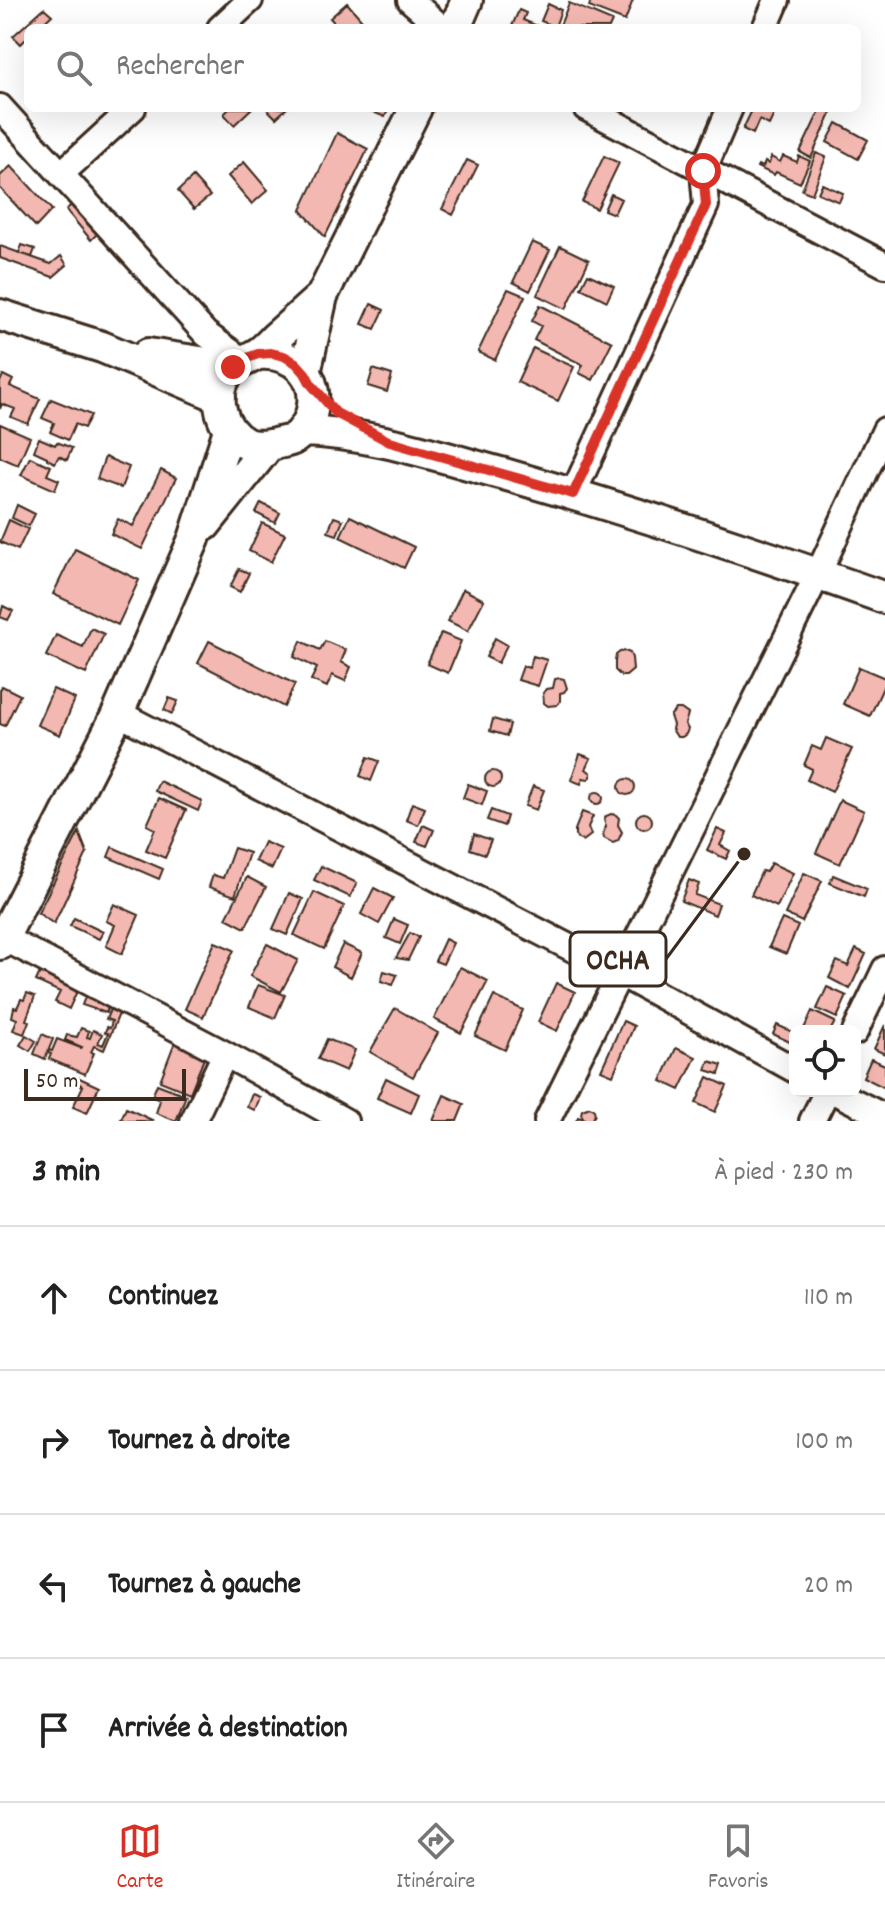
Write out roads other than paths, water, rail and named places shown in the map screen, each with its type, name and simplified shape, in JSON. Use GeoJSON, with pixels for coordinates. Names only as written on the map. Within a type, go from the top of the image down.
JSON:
{"type":"FeatureCollection","features":[{"type":"Feature","properties":{"kind":"street"},"geometry":{"type":"LineString","coordinates":[[224,24],[250,0]]}},
{"type":"Feature","properties":{"kind":"street"},"geometry":{"type":"LineString","coordinates":[[410,0],[437,24]]}},
{"type":"Feature","properties":{"kind":"street"},"geometry":{"type":"LineString","coordinates":[[457,24],[467,0]]}},
{"type":"Feature","properties":{"kind":"street"},"geometry":{"type":"LineString","coordinates":[[767,24],[777,0]]}},
{"type":"Feature","properties":{"kind":"street"},"geometry":{"type":"LineString","coordinates":[[0,107],[206,334],[244,360]]}},
{"type":"Feature","properties":{"kind":"street"},"geometry":{"type":"LineString","coordinates":[[61,174],[129,112]]}},
{"type":"Feature","properties":{"kind":"street"},"geometry":{"type":"LineString","coordinates":[[322,296],[226,376],[220,397],[222,415],[229,430],[247,444],[269,445],[293,439],[309,421],[313,396],[308,379],[322,296],[414,112]]}},
{"type":"Feature","properties":{"kind":"street"},"geometry":{"type":"LineString","coordinates":[[593,112],[885,265]]}},
{"type":"Feature","properties":{"kind":"street"},"geometry":{"type":"LineString","coordinates":[[573,494],[706,205],[703,171],[728,112]]}},
{"type":"Feature","properties":{"kind":"street"},"geometry":{"type":"LineString","coordinates":[[1,317],[102,347],[220,397]]}},
{"type":"Feature","properties":{"kind":"street"},"geometry":{"type":"LineString","coordinates":[[102,347],[244,360],[271,353],[284,356],[296,363],[336,413],[390,442]]}},
{"type":"Feature","properties":{"kind":"street"},"geometry":{"type":"LineString","coordinates":[[229,430],[194,539],[118,713],[1,939],[225,1054],[345,1121]]}},
{"type":"Feature","properties":{"kind":"street"},"geometry":{"type":"LineString","coordinates":[[547,1121],[818,574],[885,430]]}},
{"type":"Feature","properties":{"kind":"street"},"geometry":{"type":"LineString","coordinates":[[302,431],[332,432],[390,442],[573,494],[885,598]]}},
{"type":"Feature","properties":{"kind":"street"},"geometry":{"type":"LineString","coordinates":[[194,539],[269,445]]}},
{"type":"Feature","properties":{"kind":"street"},"geometry":{"type":"LineString","coordinates":[[118,713],[619,973],[789,1067]]}},
{"type":"Feature","properties":{"kind":"street"},"geometry":{"type":"LineString","coordinates":[[858,1025],[885,969]]}},
{"type":"Feature","properties":{"kind":"street"},"geometry":{"type":"LineString","coordinates":[[193,1121],[225,1054]]}},
{"type":"Feature","properties":{"kind":"street"},"geometry":{"type":"LineString","coordinates":[[812,1121],[826,1097]]}},
{"type":"Feature","properties":{"kind":"street"},"geometry":{"type":"LineString","coordinates":[[843,1097],[885,1117]]}},
{"type":"Feature","properties":{"kind":"place","name":"OCHA"},"geometry":{"type":"Point","coordinates":[744,854]}}]}
